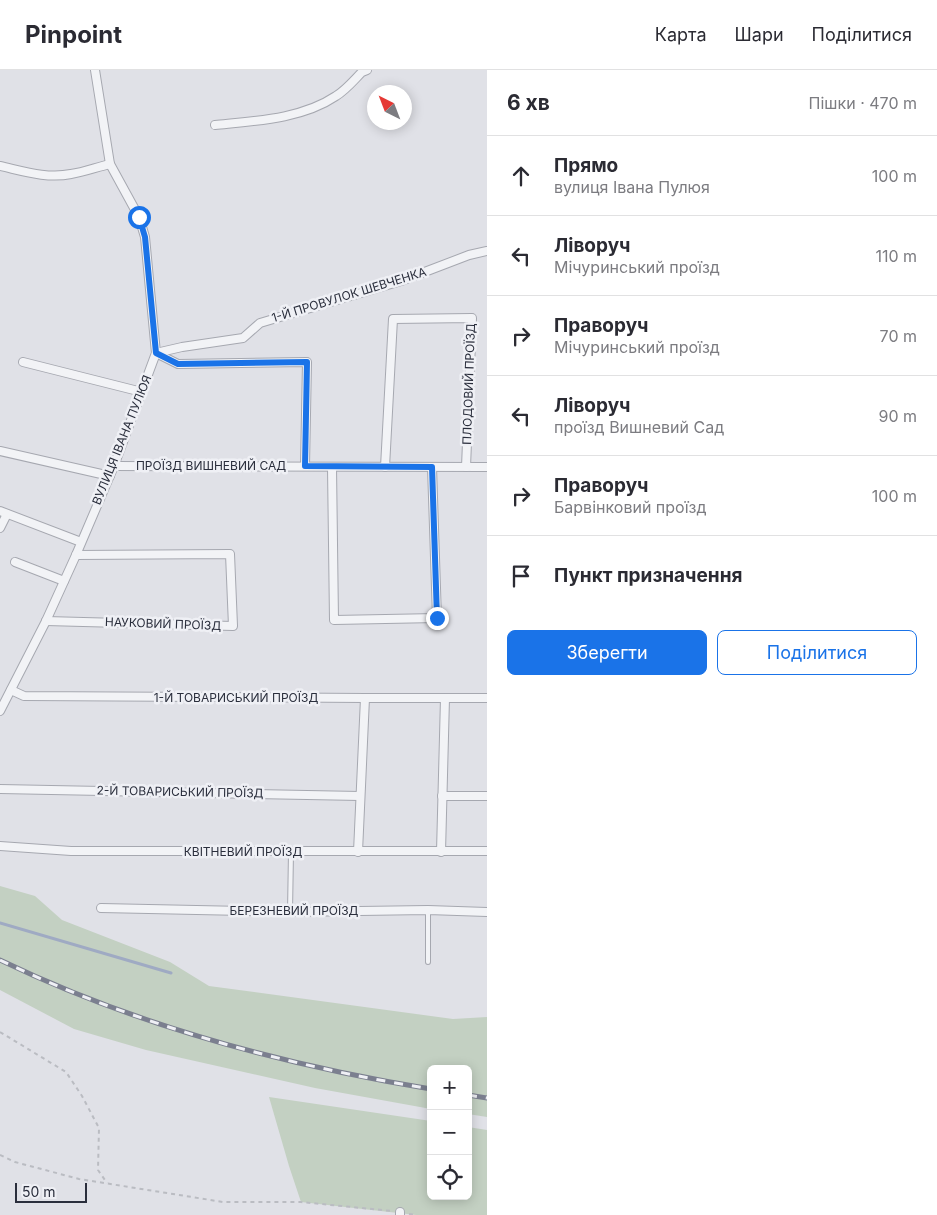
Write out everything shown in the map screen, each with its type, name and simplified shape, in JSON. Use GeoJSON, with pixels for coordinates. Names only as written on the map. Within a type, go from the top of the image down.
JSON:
{"type":"FeatureCollection","features":[{"type":"Feature","properties":{"kind":"street","name":"ВУЛИЦЯ ІВАНА ПУЛЮЯ"},"geometry":{"type":"LineString","coordinates":[[0,711],[46,621],[76,555],[114,466],[156,353],[145,237],[139,217],[110,164],[96,70]]}},
{"type":"Feature","properties":{"kind":"street"},"geometry":{"type":"LineString","coordinates":[[215,125],[272,119],[310,109],[337,96],[364,71]]}},
{"type":"Feature","properties":{"kind":"street"},"geometry":{"type":"LineString","coordinates":[[0,166],[40,175],[54,176],[70,175],[110,164]]}},
{"type":"Feature","properties":{"kind":"street","name":"1-Й ПРОВУЛОК ШЕВЧЕНКА"},"geometry":{"type":"LineString","coordinates":[[156,353],[182,347],[244,338],[260,323],[401,281],[469,255],[487,252]]}},
{"type":"Feature","properties":{"kind":"street","name":"ПЛОДОВИЙ ПРОЇЗД"},"geometry":{"type":"LineString","coordinates":[[386,467],[393,318],[472,318],[466,467]]}},
{"type":"Feature","properties":{"kind":"street"},"geometry":{"type":"LineString","coordinates":[[156,353],[178,364],[307,362],[305,466]]}},
{"type":"Feature","properties":{"kind":"street"},"geometry":{"type":"LineString","coordinates":[[23,362],[142,392]]}},
{"type":"Feature","properties":{"kind":"street"},"geometry":{"type":"LineString","coordinates":[[0,451],[110,476]]}},
{"type":"Feature","properties":{"kind":"street","name":"ПРОЇЗД ВИШНЕВИЙ САД"},"geometry":{"type":"LineString","coordinates":[[114,466],[487,467]]}},
{"type":"Feature","properties":{"kind":"street"},"geometry":{"type":"LineString","coordinates":[[332,467],[334,620],[437,618],[432,467]]}},
{"type":"Feature","properties":{"kind":"street"},"geometry":{"type":"LineString","coordinates":[[0,528],[4,513],[81,542]]}},
{"type":"Feature","properties":{"kind":"street","name":"НАУКОВИЙ ПРОЇЗД"},"geometry":{"type":"LineString","coordinates":[[46,621],[233,626],[230,554],[76,555]]}},
{"type":"Feature","properties":{"kind":"street"},"geometry":{"type":"LineString","coordinates":[[15,562],[64,581]]}},
{"type":"Feature","properties":{"kind":"street","name":"1-Й ТОВАРИСЬКИЙ ПРОЇЗД"},"geometry":{"type":"LineString","coordinates":[[11,690],[24,696],[487,698]]}},
{"type":"Feature","properties":{"kind":"street"},"geometry":{"type":"LineString","coordinates":[[358,852],[365,698]]}},
{"type":"Feature","properties":{"kind":"street"},"geometry":{"type":"LineString","coordinates":[[441,852],[445,698]]}},
{"type":"Feature","properties":{"kind":"street","name":"2-Й ТОВАРИСЬКИЙ ПРОЇЗД"},"geometry":{"type":"LineString","coordinates":[[0,789],[360,796]]}},
{"type":"Feature","properties":{"kind":"street"},"geometry":{"type":"LineString","coordinates":[[442,796],[487,796]]}},
{"type":"Feature","properties":{"kind":"street","name":"КВІТНЕВИЙ ПРОЇЗД"},"geometry":{"type":"LineString","coordinates":[[0,846],[71,851],[487,851]]}},
{"type":"Feature","properties":{"kind":"street","name":"БЕРЕЗНЕВИЙ ПРОЇЗД"},"geometry":{"type":"LineString","coordinates":[[101,908],[290,912],[428,910],[487,912]]}},
{"type":"Feature","properties":{"kind":"lane"},"geometry":{"type":"LineString","coordinates":[[290,912],[291,852]]}},
{"type":"Feature","properties":{"kind":"lane"},"geometry":{"type":"LineString","coordinates":[[428,910],[428,962]]}},
{"type":"Feature","properties":{"kind":"path"},"geometry":{"type":"LineString","coordinates":[[0,1032],[66,1072],[82,1096],[99,1128],[98,1170],[107,1183]]}},
{"type":"Feature","properties":{"kind":"path"},"geometry":{"type":"LineString","coordinates":[[0,1155],[15,1162],[79,1179],[223,1202],[302,1202],[416,1215]]}},
{"type":"Feature","properties":{"kind":"green space"},"geometry":{"type":"Polygon","coordinates":[[[0,886],[35,896],[62,920],[170,962],[209,986],[453,1019],[487,1017],[487,1117],[472,1115],[472,1065],[427,1065],[427,1108],[315,1088],[146,1050],[74,1029],[0,990],[0,886]]]}},
{"type":"Feature","properties":{"kind":"green space"},"geometry":{"type":"Polygon","coordinates":[[[269,1097],[427,1120],[427,1200],[472,1200],[472,1128],[487,1130],[487,1215],[416,1215],[301,1202],[269,1097]]]}},
{"type":"Feature","properties":{"kind":"waterway"},"geometry":{"type":"LineString","coordinates":[[0,923],[171,973]]}},
{"type":"Feature","properties":{"kind":"railway"},"geometry":{"type":"LineString","coordinates":[[0,960],[103,1004],[211,1040],[320,1068],[427,1088]]}},
{"type":"Feature","properties":{"kind":"railway"},"geometry":{"type":"LineString","coordinates":[[472,1096],[487,1098]]}},
{"type":"Feature","properties":{"kind":"route"},"geometry":{"type":"LineString","coordinates":[[139,217],[145,237],[156,353],[178,364],[307,362],[305,466],[432,467],[437,618]]}}]}
